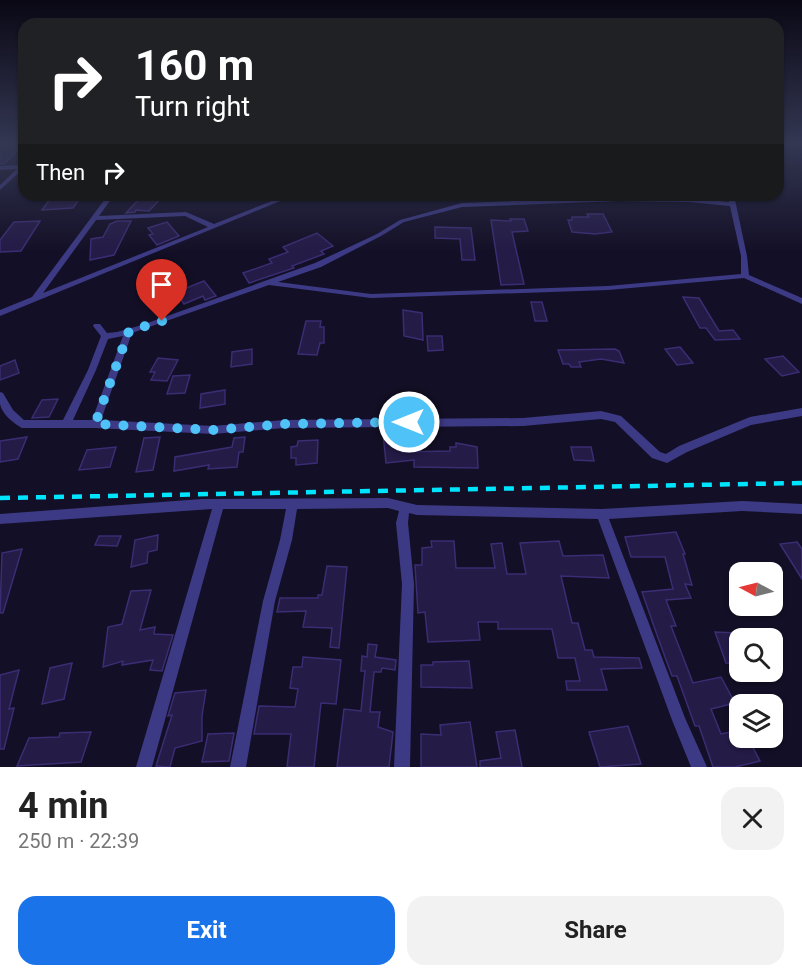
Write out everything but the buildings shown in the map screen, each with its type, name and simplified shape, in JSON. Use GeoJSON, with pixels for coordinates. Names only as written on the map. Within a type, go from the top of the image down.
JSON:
{"type":"FeatureCollection","features":[{"type":"Feature","properties":{"kind":"street"},"geometry":{"type":"LineString","coordinates":[[34,300],[107,201]]}},
{"type":"Feature","properties":{"kind":"street"},"geometry":{"type":"LineString","coordinates":[[0,313],[277,201]]}},
{"type":"Feature","properties":{"kind":"street"},"geometry":{"type":"LineString","coordinates":[[105,336],[129,331],[318,265],[379,235],[402,220],[462,205],[588,201]]}},
{"type":"Feature","properties":{"kind":"street"},"geometry":{"type":"LineString","coordinates":[[700,201],[733,204]]}},
{"type":"Feature","properties":{"kind":"street"},"geometry":{"type":"LineString","coordinates":[[732,201],[744,256],[745,276]]}},
{"type":"Feature","properties":{"kind":"street"},"geometry":{"type":"LineString","coordinates":[[94,218],[186,214],[214,227]]}},
{"type":"Feature","properties":{"kind":"street"},"geometry":{"type":"LineString","coordinates":[[267,283],[371,296],[608,288],[745,276],[802,301]]}},
{"type":"Feature","properties":{"kind":"street"},"geometry":{"type":"LineString","coordinates":[[97,326],[105,336]]}},
{"type":"Feature","properties":{"kind":"street"},"geometry":{"type":"LineString","coordinates":[[95,424],[129,331]]}},
{"type":"Feature","properties":{"kind":"street"},"geometry":{"type":"LineString","coordinates":[[66,424],[92,370],[105,336]]}},
{"type":"Feature","properties":{"kind":"street"},"geometry":{"type":"LineString","coordinates":[[0,396],[10,413],[22,424],[95,424],[213,430],[284,424],[523,422],[601,416],[618,419],[656,455],[667,459],[683,449],[750,421],[802,412]]}},
{"type":"Feature","properties":{"kind":"street"},"geometry":{"type":"LineString","coordinates":[[238,767],[270,601],[286,540],[292,503]]}},
{"type":"Feature","properties":{"kind":"street"},"geometry":{"type":"LineString","coordinates":[[0,519],[219,504],[292,503],[388,503],[417,510],[602,514],[742,506],[802,509]]}},
{"type":"Feature","properties":{"kind":"street"},"geometry":{"type":"LineString","coordinates":[[144,767],[219,504]]}},
{"type":"Feature","properties":{"kind":"street"},"geometry":{"type":"LineString","coordinates":[[402,767],[408,584],[402,523],[405,507]]}},
{"type":"Feature","properties":{"kind":"street"},"geometry":{"type":"LineString","coordinates":[[602,514],[679,720],[699,767]]}},
{"type":"Feature","properties":{"kind":"railway"},"geometry":{"type":"LineString","coordinates":[[0,498],[802,483]]}},
{"type":"Feature","properties":{"kind":"route"},"geometry":{"type":"LineString","coordinates":[[162,321],[129,331],[95,424],[213,430],[284,424],[409,422]]}}]}
